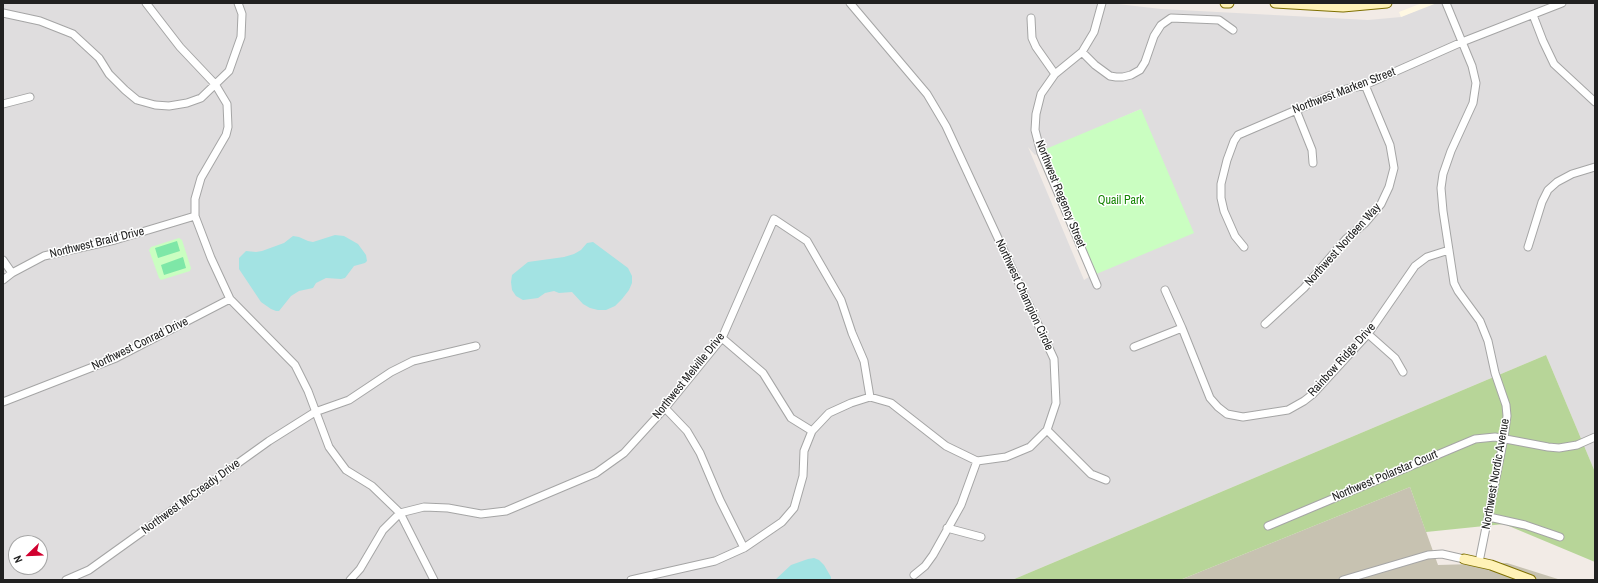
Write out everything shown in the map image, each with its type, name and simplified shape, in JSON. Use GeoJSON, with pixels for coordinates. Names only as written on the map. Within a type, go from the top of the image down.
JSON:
{"type":"FeatureCollection","features":[{"type":"Feature","properties":{"kind":"main road"},"geometry":{"type":"LineString","coordinates":[[1275,3],[1343,8],[1387,3]]}},
{"type":"Feature","properties":{"kind":"main road"},"geometry":{"type":"LineString","coordinates":[[1464,559],[1479,562],[1517,577],[1531,580]]}},
{"type":"Feature","properties":{"kind":"street"},"geometry":{"type":"LineString","coordinates":[[146,3],[180,47],[215,84],[227,104],[228,127],[226,135],[201,178],[196,199],[195,216],[211,258],[230,299],[295,365],[308,391],[329,447],[346,470],[372,486],[400,513],[434,580]]}},
{"type":"Feature","properties":{"kind":"street"},"geometry":{"type":"LineString","coordinates":[[3,13],[40,21],[73,34],[99,58],[109,74],[137,100],[155,106],[169,106],[187,103],[201,98],[229,71],[241,37],[242,14],[238,3]]}},
{"type":"Feature","properties":{"kind":"street","name":"Northwest Champion Circle"},"geometry":{"type":"LineString","coordinates":[[850,3],[927,94],[946,126],[1054,359],[1056,403],[1046,430],[1030,447],[1006,457],[977,460]]}},
{"type":"Feature","properties":{"kind":"street","name":"Northwest Regency Street"},"geometry":{"type":"LineString","coordinates":[[1097,285],[1041,153],[1035,130],[1036,114],[1041,94],[1055,74],[1082,52],[1094,32],[1102,3]]}},
{"type":"Feature","properties":{"kind":"street","name":"Northwest Nordic Avenue"},"geometry":{"type":"LineString","coordinates":[[1446,3],[1472,66],[1476,83],[1473,103],[1451,151],[1443,174],[1443,211],[1454,283],[1458,291],[1480,321],[1488,341],[1495,373],[1506,405],[1507,416],[1489,517],[1479,562]]}},
{"type":"Feature","properties":{"kind":"street","name":"Northwest Marken Street"},"geometry":{"type":"LineString","coordinates":[[1244,247],[1235,236],[1224,211],[1221,198],[1221,184],[1229,154],[1238,135],[1342,90],[1365,85],[1462,42],[1562,3]]}},
{"type":"Feature","properties":{"kind":"street"},"geometry":{"type":"LineString","coordinates":[[1533,15],[1554,64],[1595,102]]}},
{"type":"Feature","properties":{"kind":"street"},"geometry":{"type":"LineString","coordinates":[[1031,18],[1032,38],[1036,47],[1055,74]]}},
{"type":"Feature","properties":{"kind":"street"},"geometry":{"type":"LineString","coordinates":[[1082,52],[1095,65],[1110,76],[1123,77],[1140,70],[1145,62],[1154,36],[1161,25],[1171,18],[1218,20],[1233,30]]}},
{"type":"Feature","properties":{"kind":"street","name":"Northwest Nordeen Way"},"geometry":{"type":"LineString","coordinates":[[1265,324],[1304,288],[1346,239],[1365,223],[1381,204],[1389,187],[1394,168],[1390,145],[1365,85]]}},
{"type":"Feature","properties":{"kind":"street"},"geometry":{"type":"LineString","coordinates":[[3,104],[30,97]]}},
{"type":"Feature","properties":{"kind":"street"},"geometry":{"type":"LineString","coordinates":[[1296,110],[1312,150],[1312,163]]}},
{"type":"Feature","properties":{"kind":"street"},"geometry":{"type":"LineString","coordinates":[[1528,247],[1542,202],[1548,190],[1557,182],[1572,174],[1595,167]]}},
{"type":"Feature","properties":{"kind":"street","name":"Northwest Braid Drive"},"geometry":{"type":"LineString","coordinates":[[3,280],[12,273],[44,256],[114,240],[195,216]]}},
{"type":"Feature","properties":{"kind":"street","name":"Northwest Melville Drive"},"geometry":{"type":"LineString","coordinates":[[400,513],[424,507],[448,508],[481,514],[506,511],[596,473],[624,453],[664,408],[722,338],[774,219],[807,241],[841,300],[852,333],[864,360],[870,396]]}},
{"type":"Feature","properties":{"kind":"street","name":"Rainbow Ridge Drive"},"geometry":{"type":"LineString","coordinates":[[1165,290],[1210,398],[1227,414],[1243,417],[1288,410],[1313,394],[1368,334],[1415,266],[1427,257],[1449,250]]}},
{"type":"Feature","properties":{"kind":"street"},"geometry":{"type":"LineString","coordinates":[[3,260],[12,273]]}},
{"type":"Feature","properties":{"kind":"street","name":"Northwest Conrad Drive"},"geometry":{"type":"LineString","coordinates":[[3,402],[116,358],[230,299]]}},
{"type":"Feature","properties":{"kind":"street"},"geometry":{"type":"LineString","coordinates":[[1134,347],[1182,328]]}},
{"type":"Feature","properties":{"kind":"street"},"geometry":{"type":"LineString","coordinates":[[1368,334],[1394,358],[1403,372]]}},
{"type":"Feature","properties":{"kind":"street"},"geometry":{"type":"LineString","coordinates":[[722,338],[763,374],[791,418],[812,431]]}},
{"type":"Feature","properties":{"kind":"street","name":"Northwest McCready Drive"},"geometry":{"type":"LineString","coordinates":[[66,580],[89,570],[269,441],[315,412],[349,400],[392,372],[413,361],[476,346]]}},
{"type":"Feature","properties":{"kind":"street"},"geometry":{"type":"LineString","coordinates":[[631,580],[715,561],[744,548],[782,522],[794,508],[803,476],[804,451],[812,431],[829,413],[870,396],[891,403],[946,446],[977,460],[961,505],[925,566],[914,574]]}},
{"type":"Feature","properties":{"kind":"street"},"geometry":{"type":"LineString","coordinates":[[664,408],[687,431],[700,453],[720,500],[744,548]]}},
{"type":"Feature","properties":{"kind":"street"},"geometry":{"type":"LineString","coordinates":[[1046,430],[1091,474],[1106,480]]}},
{"type":"Feature","properties":{"kind":"street","name":"Northwest Polarstar Court"},"geometry":{"type":"LineString","coordinates":[[1268,526],[1475,439],[1495,437],[1559,448],[1577,445],[1595,438]]}},
{"type":"Feature","properties":{"kind":"street"},"geometry":{"type":"LineString","coordinates":[[350,580],[360,569],[383,530],[400,513]]}},
{"type":"Feature","properties":{"kind":"street"},"geometry":{"type":"LineString","coordinates":[[1489,517],[1525,525],[1560,537]]}},
{"type":"Feature","properties":{"kind":"street"},"geometry":{"type":"LineString","coordinates":[[947,528],[981,537]]}},
{"type":"Feature","properties":{"kind":"street"},"geometry":{"type":"LineString","coordinates":[[1343,580],[1428,555],[1442,554],[1464,559]]}},
{"type":"Feature","properties":{"kind":"shaded area"},"geometry":{"type":"Polygon","coordinates":[[[3,3],[1109,3],[1161,9],[1368,20],[1401,17],[1434,3],[1595,3],[1595,472],[1546,355],[1012,580],[3,580],[3,3]],[[1141,109],[1035,155],[1028,147],[1084,280],[1092,275],[1141,109]]]}},
{"type":"Feature","properties":{"kind":"shaded area"},"geometry":{"type":"Polygon","coordinates":[[[1422,3],[1437,3],[1401,17],[1399,12],[1422,3]]]}},
{"type":"Feature","properties":{"kind":"shaded area"},"geometry":{"type":"Polygon","coordinates":[[[1410,487],[1438,565],[1507,563],[1561,580],[1180,580],[1410,487]]]}},
{"type":"Feature","properties":{"kind":"green space","name":"Quail Park"},"geometry":{"type":"Polygon","coordinates":[[[1141,109],[1194,233],[1094,275],[1041,151],[1141,109]]]}},
{"type":"Feature","properties":{"kind":"green space"},"geometry":{"type":"Polygon","coordinates":[[[179,238],[182,240],[191,268],[190,271],[161,280],[149,250],[151,247],[179,238]]]}},
{"type":"Feature","properties":{"kind":"green space"},"geometry":{"type":"Polygon","coordinates":[[[177,241],[180,251],[158,258],[155,248],[177,241]]]}},
{"type":"Feature","properties":{"kind":"green space"},"geometry":{"type":"Polygon","coordinates":[[[183,257],[186,268],[164,275],[161,265],[183,257]]]}},
{"type":"Feature","properties":{"kind":"green space"},"geometry":{"type":"Polygon","coordinates":[[[1546,355],[1595,472],[1595,562],[1504,524],[1426,532],[1410,487],[1180,580],[1012,580],[1546,355]]]}},
{"type":"Feature","properties":{"kind":"water"},"geometry":{"type":"Polygon","coordinates":[[[335,235],[344,236],[358,244],[366,255],[367,261],[354,266],[345,278],[326,278],[316,283],[313,288],[299,291],[291,296],[279,311],[271,309],[261,302],[239,269],[239,258],[246,251],[262,251],[284,243],[293,236],[313,242],[335,235]]]}},
{"type":"Feature","properties":{"kind":"water"},"geometry":{"type":"Polygon","coordinates":[[[593,242],[628,268],[632,276],[632,283],[629,290],[615,306],[606,310],[590,308],[583,304],[572,292],[559,293],[554,291],[545,293],[538,298],[523,300],[516,296],[512,290],[512,275],[528,262],[564,257],[574,254],[581,250],[587,243],[593,242]]]}},
{"type":"Feature","properties":{"kind":"water"},"geometry":{"type":"Polygon","coordinates":[[[814,558],[819,560],[824,565],[831,577],[831,580],[775,580],[791,565],[814,558]]]}}]}
